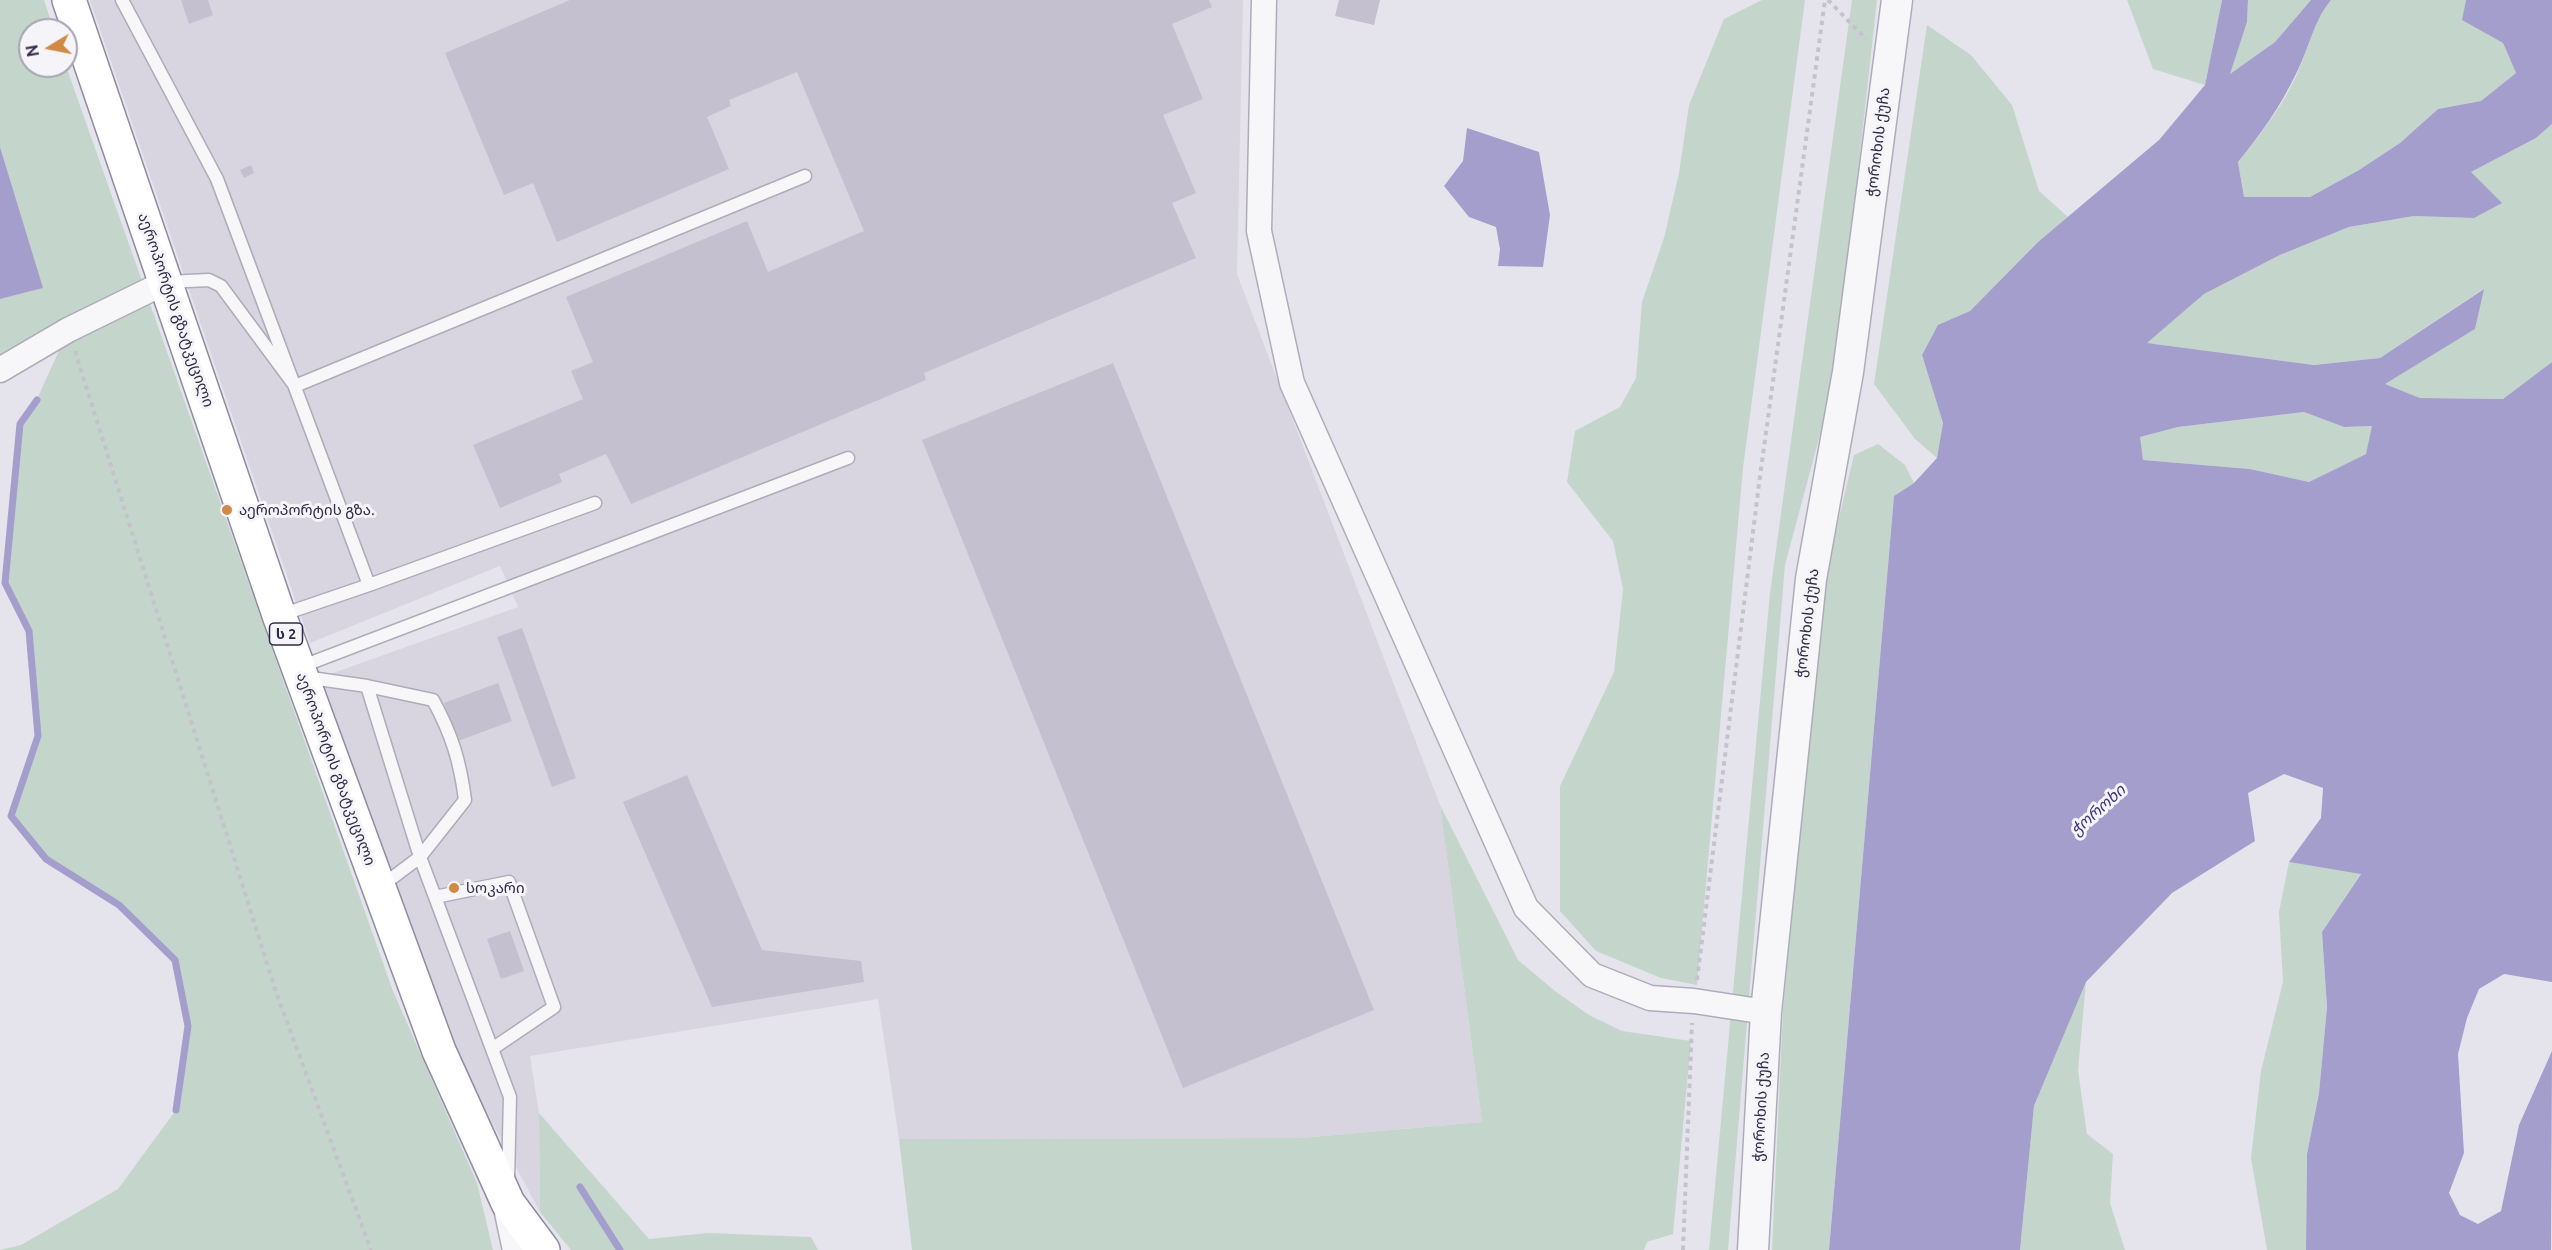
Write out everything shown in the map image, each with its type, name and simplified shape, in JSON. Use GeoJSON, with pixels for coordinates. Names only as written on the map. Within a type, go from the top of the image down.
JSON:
{"type":"FeatureCollection","features":[{"type":"Feature","properties":{"kind":"highway","name":"აეროპორტის გზატკეცილი"},"geometry":{"type":"LineString","coordinates":[[69,0],[279,615],[440,1051],[508,1203],[543,1250]]}},
{"type":"Feature","properties":{"kind":"street"},"geometry":{"type":"LineString","coordinates":[[1264,0],[1259,231],[1292,383],[1526,908],[1592,975],[1650,998],[1694,1001],[1766,1012]]}},
{"type":"Feature","properties":{"kind":"street","name":"ჭოროხის ქუჩა"},"geometry":{"type":"LineString","coordinates":[[1754,1250],[1766,1012],[1811,579],[1848,372],[1897,0]]}},
{"type":"Feature","properties":{"kind":"street"},"geometry":{"type":"LineString","coordinates":[[0,370],[68,330],[166,282]]}},
{"type":"Feature","properties":{"kind":"street"},"geometry":{"type":"LineString","coordinates":[[508,1203],[518,1250]]}},
{"type":"Feature","properties":{"kind":"lane"},"geometry":{"type":"LineString","coordinates":[[122,0],[217,179],[369,585]]}},
{"type":"Feature","properties":{"kind":"lane"},"geometry":{"type":"LineString","coordinates":[[295,386],[805,176]]}},
{"type":"Feature","properties":{"kind":"lane"},"geometry":{"type":"LineString","coordinates":[[166,282],[209,280],[221,286],[295,386]]}},
{"type":"Feature","properties":{"kind":"lane"},"geometry":{"type":"LineString","coordinates":[[301,672],[848,458]]}},
{"type":"Feature","properties":{"kind":"lane"},"geometry":{"type":"LineString","coordinates":[[279,615],[369,585],[595,502]]}},
{"type":"Feature","properties":{"kind":"lane"},"geometry":{"type":"LineString","coordinates":[[301,672],[433,700],[450,732],[460,763],[465,801],[420,857],[379,887]]}},
{"type":"Feature","properties":{"kind":"lane"},"geometry":{"type":"LineString","coordinates":[[367,686],[420,857],[510,1097],[508,1203]]}},
{"type":"Feature","properties":{"kind":"lane"},"geometry":{"type":"LineString","coordinates":[[435,897],[508,882],[554,1007],[492,1048]]}},
{"type":"Feature","properties":{"kind":"path"},"geometry":{"type":"LineString","coordinates":[[1683,1250],[1694,1001],[1759,484],[1827,0]]}},
{"type":"Feature","properties":{"kind":"path"},"geometry":{"type":"LineString","coordinates":[[1827,0],[1889,64]]}},
{"type":"Feature","properties":{"kind":"path"},"geometry":{"type":"LineString","coordinates":[[68,330],[276,992],[371,1250]]}},
{"type":"Feature","properties":{"kind":"shaded area"},"geometry":{"type":"Polygon","coordinates":[[[90,0],[1243,0],[1237,274],[1440,805],[1482,1122],[1301,1138],[899,1139],[878,999],[530,1056],[539,1113],[540,1212],[452,1048],[319,678],[518,607],[500,566],[310,643],[90,0]]]}},
{"type":"Feature","properties":{"kind":"green space"},"geometry":{"type":"Polygon","coordinates":[[[0,0],[44,0],[50,18],[18,18],[18,78],[70,78],[393,991],[477,1183],[493,1250],[0,1250],[21,1245],[118,1189],[176,1110],[188,1026],[175,960],[119,905],[46,859],[11,816],[38,735],[29,632],[5,583],[20,424],[37,399],[68,331],[0,370],[0,299],[42,288],[0,147],[0,0]]]}},
{"type":"Feature","properties":{"kind":"green space"},"geometry":{"type":"Polygon","coordinates":[[[1762,0],[1805,0],[1743,468],[1697,985],[1661,978],[1596,951],[1560,911],[1560,786],[1614,672],[1623,589],[1613,541],[1567,482],[1575,431],[1620,407],[1636,378],[1642,302],[1664,238],[1679,173],[1689,105],[1724,19],[1762,0]]]}},
{"type":"Feature","properties":{"kind":"green space"},"geometry":{"type":"Polygon","coordinates":[[[1852,0],[1877,0],[1842,314],[1822,427],[1785,565],[1728,1250],[1709,1250],[1770,593],[1852,0]]]}},
{"type":"Feature","properties":{"kind":"green space"},"geometry":{"type":"Polygon","coordinates":[[[2127,0],[2222,0],[2205,85],[2153,69],[2127,0]]]}},
{"type":"Feature","properties":{"kind":"green space"},"geometry":{"type":"Polygon","coordinates":[[[2248,0],[2311,0],[2275,42],[2229,75],[2247,22],[2248,0]]]}},
{"type":"Feature","properties":{"kind":"green space"},"geometry":{"type":"Polygon","coordinates":[[[2331,0],[2466,0],[2463,20],[2503,43],[2516,73],[2481,101],[2438,109],[2400,143],[2359,170],[2310,197],[2244,197],[2238,162],[2286,96],[2316,25],[2331,0]]]}},
{"type":"Feature","properties":{"kind":"green space"},"geometry":{"type":"Polygon","coordinates":[[[1927,25],[1971,55],[2012,105],[2039,191],[2068,217],[2038,242],[1970,311],[1938,326],[1922,355],[1943,423],[1937,458],[1915,439],[1874,384],[1927,25]]]}},
{"type":"Feature","properties":{"kind":"green space"},"geometry":{"type":"Polygon","coordinates":[[[2552,124],[2552,362],[2503,399],[2420,398],[2384,384],[2475,329],[2483,289],[2380,358],[2314,365],[2146,343],[2204,294],[2280,255],[2349,227],[2414,216],[2474,218],[2471,172],[2536,138],[2552,124]]]}},
{"type":"Feature","properties":{"kind":"green space"},"geometry":{"type":"Polygon","coordinates":[[[2304,412],[2344,427],[2373,426],[2366,454],[2309,482],[2250,469],[2143,460],[2139,437],[2178,427],[2304,412]]]}},
{"type":"Feature","properties":{"kind":"green space"},"geometry":{"type":"Polygon","coordinates":[[[1878,444],[1905,465],[1914,483],[1894,496],[1829,1250],[1772,1250],[1783,1010],[1826,572],[1854,455],[1878,444]]]}},
{"type":"Feature","properties":{"kind":"green space"},"geometry":{"type":"Polygon","coordinates":[[[1440,805],[1518,960],[1555,991],[1589,1015],[1622,1031],[1691,1041],[1673,1234],[1647,1242],[1644,1250],[912,1250],[899,1139],[1301,1138],[1482,1122],[1440,805]]]}},
{"type":"Feature","properties":{"kind":"green space"},"geometry":{"type":"Polygon","coordinates":[[[2289,862],[2361,873],[2322,932],[2327,1007],[2319,1093],[2307,1154],[2306,1250],[2267,1250],[2251,1158],[2261,1071],[2283,982],[2279,912],[2289,862]]]}},
{"type":"Feature","properties":{"kind":"green space"},"geometry":{"type":"Polygon","coordinates":[[[2086,982],[2078,1070],[2087,1134],[2113,1154],[2110,1203],[2125,1250],[2020,1250],[2034,1106],[2086,982]]]}},
{"type":"Feature","properties":{"kind":"green space"},"geometry":{"type":"Polygon","coordinates":[[[539,1113],[649,1239],[708,1233],[811,1237],[818,1250],[571,1250],[540,1212],[539,1113]]]}},
{"type":"Feature","properties":{"kind":"water","name":"ჭოროხი"},"geometry":{"type":"Polygon","coordinates":[[[2222,0],[2248,0],[2247,22],[2230,74],[2275,42],[2311,0],[2331,0],[2315,26],[2300,65],[2283,98],[2262,131],[2238,162],[2244,197],[2310,197],[2359,170],[2400,143],[2438,109],[2481,101],[2516,73],[2503,43],[2462,20],[2466,0],[2552,0],[2552,124],[2536,138],[2471,172],[2502,203],[2474,218],[2414,216],[2349,227],[2280,255],[2204,294],[2147,343],[2314,365],[2380,358],[2484,289],[2475,329],[2385,384],[2420,398],[2503,399],[2552,362],[2552,982],[2504,974],[2479,989],[2467,1018],[2458,1054],[2464,1153],[2449,1193],[2460,1215],[2478,1224],[2501,1211],[2519,1125],[2552,1051],[2551,1250],[2306,1250],[2307,1154],[2319,1093],[2327,1007],[2322,932],[2361,874],[2289,862],[2321,818],[2323,788],[2284,774],[2248,793],[2255,841],[2172,893],[2086,982],[2034,1106],[2020,1250],[1829,1250],[1894,496],[1914,483],[1937,458],[1943,423],[1922,355],[1938,325],[1970,311],[2038,242],[2159,140],[2205,85],[2222,0]],[[2304,412],[2178,427],[2140,437],[2143,460],[2250,469],[2309,482],[2366,454],[2372,426],[2344,427],[2304,412]]]}},
{"type":"Feature","properties":{"kind":"water"},"geometry":{"type":"Polygon","coordinates":[[[1467,128],[1539,152],[1550,215],[1543,267],[1498,266],[1500,249],[1496,227],[1469,217],[1444,186],[1463,161],[1467,128]]]}},
{"type":"Feature","properties":{"kind":"water"},"geometry":{"type":"Polygon","coordinates":[[[0,147],[43,288],[0,299],[0,147]]]}},
{"type":"Feature","properties":{"kind":"building"},"geometry":{"type":"Polygon","coordinates":[[[181,0],[208,0],[213,15],[189,24],[181,0]]]}},
{"type":"Feature","properties":{"kind":"building"},"geometry":{"type":"Polygon","coordinates":[[[570,0],[1209,0],[1212,7],[1172,24],[1203,99],[1163,115],[1196,193],[1172,203],[1196,258],[924,373],[926,380],[631,504],[606,454],[559,474],[562,482],[500,508],[473,445],[583,399],[571,371],[593,362],[566,297],[747,221],[768,272],[864,231],[797,72],[729,100],[731,106],[707,117],[729,169],[557,242],[533,183],[504,195],[445,53],[570,0]]]}},
{"type":"Feature","properties":{"kind":"building"},"geometry":{"type":"Polygon","coordinates":[[[1339,0],[1380,0],[1374,25],[1335,16],[1339,0]]]}},
{"type":"Feature","properties":{"kind":"building"},"geometry":{"type":"Polygon","coordinates":[[[251,165],[254,173],[244,178],[240,170],[251,165]]]}},
{"type":"Feature","properties":{"kind":"building"},"geometry":{"type":"Polygon","coordinates":[[[1113,363],[1374,1010],[1183,1088],[922,440],[1113,363]]]}},
{"type":"Feature","properties":{"kind":"building"},"geometry":{"type":"Polygon","coordinates":[[[522,628],[576,778],[552,787],[497,637],[522,628]]]}},
{"type":"Feature","properties":{"kind":"building"},"geometry":{"type":"Polygon","coordinates":[[[498,683],[512,721],[458,741],[444,703],[498,683]]]}},
{"type":"Feature","properties":{"kind":"building"},"geometry":{"type":"Polygon","coordinates":[[[687,775],[762,950],[861,961],[864,982],[712,1007],[623,802],[687,775]]]}},
{"type":"Feature","properties":{"kind":"building"},"geometry":{"type":"Polygon","coordinates":[[[510,931],[524,971],[501,979],[487,939],[510,931]]]}},
{"type":"Feature","properties":{"kind":"waterway"},"geometry":{"type":"LineString","coordinates":[[37,400],[20,424],[5,583],[29,631],[38,736],[11,816],[46,859],[119,905],[175,960],[188,1026],[176,1110]]}},
{"type":"Feature","properties":{"kind":"waterway"},"geometry":{"type":"LineString","coordinates":[[580,1187],[620,1250]]}},
{"type":"Feature","properties":{"kind":"place","name":"აეროპორტის გზა."},"geometry":{"type":"Point","coordinates":[227,510]}},
{"type":"Feature","properties":{"kind":"place","name":"სოკარი"},"geometry":{"type":"Point","coordinates":[454,888]}}]}
